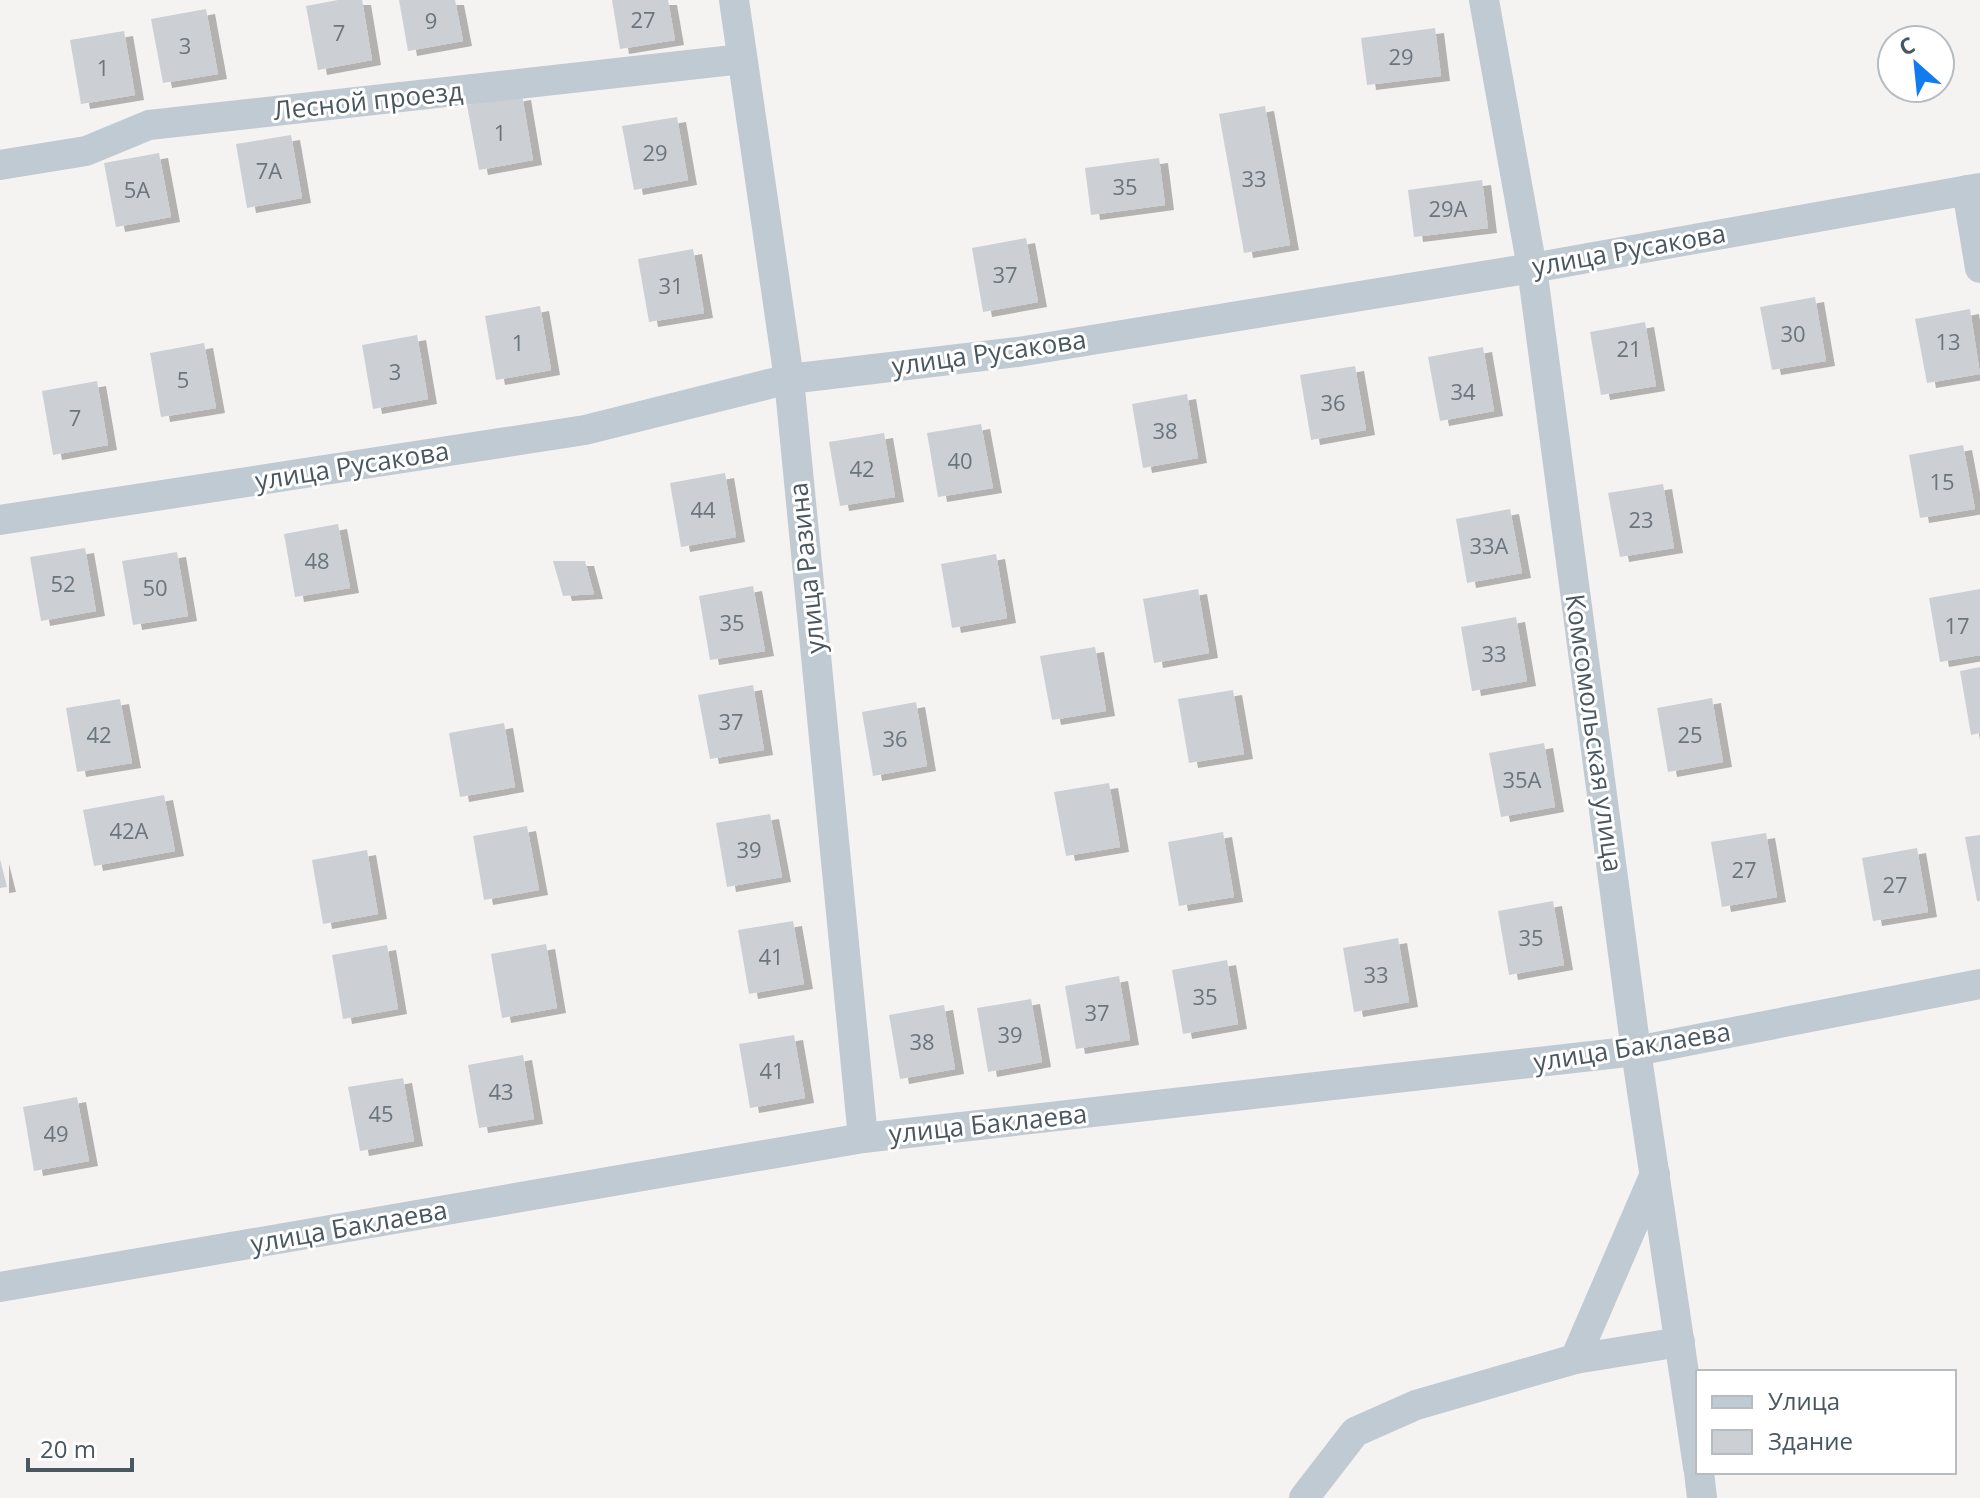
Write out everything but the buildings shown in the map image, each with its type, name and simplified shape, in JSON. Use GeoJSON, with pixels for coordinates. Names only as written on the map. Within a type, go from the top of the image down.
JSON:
{"type":"FeatureCollection","features":[{"type":"Feature","properties":{"kind":"street","name":"улица Разина"},"geometry":{"type":"LineString","coordinates":[[734,0],[789,379],[863,1138]]}},
{"type":"Feature","properties":{"kind":"street","name":"Комсомольская улица"},"geometry":{"type":"LineString","coordinates":[[1484,0],[1532,268],[1636,1051],[1696,1455]]}},
{"type":"Feature","properties":{"kind":"street","name":"Лесной проезд"},"geometry":{"type":"LineString","coordinates":[[0,165],[86,151],[149,125],[742,59]]}},
{"type":"Feature","properties":{"kind":"street","name":"улица Русакова"},"geometry":{"type":"LineString","coordinates":[[0,520],[585,430],[789,379],[1018,352],[1532,268],[1974,189]]}},
{"type":"Feature","properties":{"kind":"street"},"geometry":{"type":"LineString","coordinates":[[1974,189],[1980,268]]}},
{"type":"Feature","properties":{"kind":"street","name":"улица Баклаева"},"geometry":{"type":"LineString","coordinates":[[0,1287],[863,1138],[1636,1051],[1980,984]]}},
{"type":"Feature","properties":{"kind":"street"},"geometry":{"type":"LineString","coordinates":[[1575,1359],[1655,1174]]}},
{"type":"Feature","properties":{"kind":"street"},"geometry":{"type":"LineString","coordinates":[[1304,1498],[1355,1432],[1416,1405],[1575,1359],[1680,1342]]}},
{"type":"Feature","properties":{"kind":"street","name":"Комсомольская улица"},"geometry":{"type":"LineString","coordinates":[[1699,1474],[1702,1498]]}}]}
